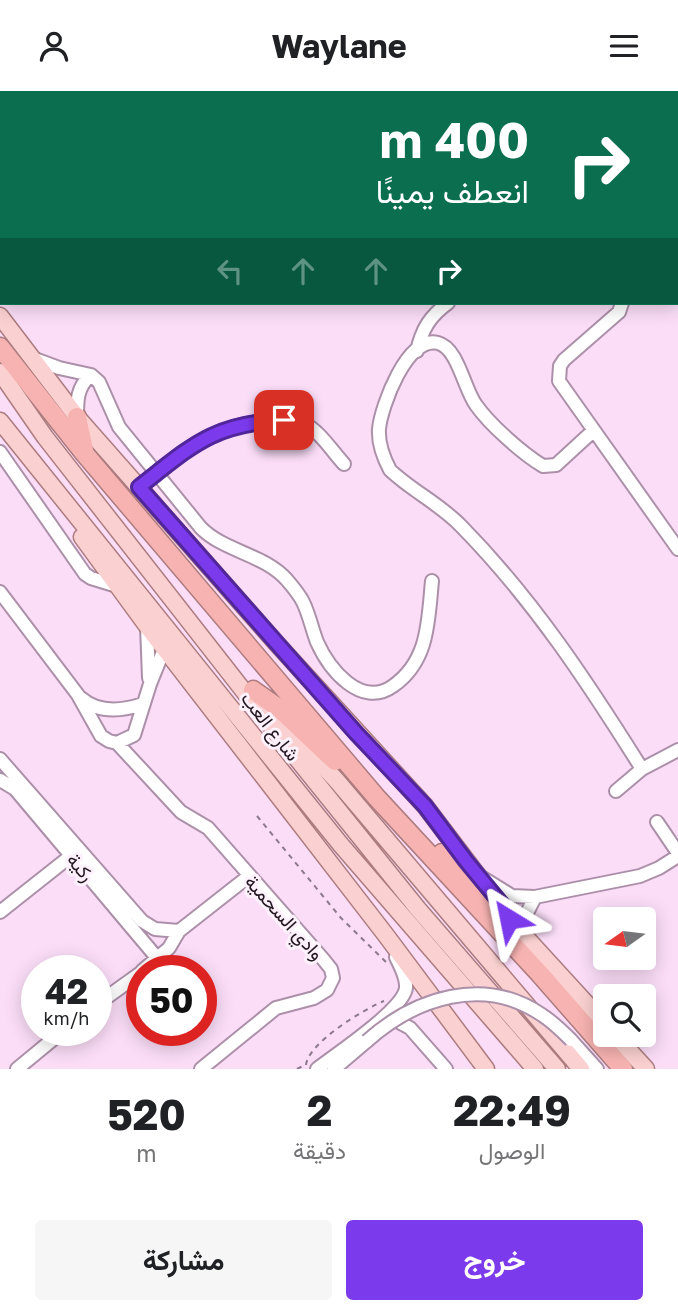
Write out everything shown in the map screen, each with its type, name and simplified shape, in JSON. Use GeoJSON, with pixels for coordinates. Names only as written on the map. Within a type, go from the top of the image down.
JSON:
{"type":"FeatureCollection","features":[{"type":"Feature","properties":{"kind":"highway"},"geometry":{"type":"LineString","coordinates":[[0,347],[84,453],[377,798],[539,973],[623,1069]]}},
{"type":"Feature","properties":{"kind":"highway"},"geometry":{"type":"LineString","coordinates":[[78,417],[84,453]]}},
{"type":"Feature","properties":{"kind":"highway"},"geometry":{"type":"LineString","coordinates":[[253,690],[280,709],[377,798]]}},
{"type":"Feature","properties":{"kind":"highway"},"geometry":{"type":"LineString","coordinates":[[355,770],[381,791],[509,919]]}},
{"type":"Feature","properties":{"kind":"main road"},"geometry":{"type":"LineString","coordinates":[[0,316],[78,417],[356,733],[420,800],[476,875],[504,907],[509,919],[593,1010]]}},
{"type":"Feature","properties":{"kind":"main road","name":"شارع العب"},"geometry":{"type":"LineString","coordinates":[[0,372],[45,437],[226,669],[418,909],[557,1069]]}},
{"type":"Feature","properties":{"kind":"main road"},"geometry":{"type":"LineString","coordinates":[[0,421],[117,586],[486,1069]]}},
{"type":"Feature","properties":{"kind":"main road","name":"شارع العب"},"geometry":{"type":"LineString","coordinates":[[0,421],[332,834],[535,1069]]}},
{"type":"Feature","properties":{"kind":"main road"},"geometry":{"type":"LineString","coordinates":[[226,669],[253,690],[337,781],[581,1069]]}},
{"type":"Feature","properties":{"kind":"main road"},"geometry":{"type":"LineString","coordinates":[[484,1009],[523,1069]]}},
{"type":"Feature","properties":{"kind":"main road"},"geometry":{"type":"LineString","coordinates":[[626,1047],[646,1069]]}},
{"type":"Feature","properties":{"kind":"main road"},"geometry":{"type":"LineString","coordinates":[[474,1054],[495,1069]]}},
{"type":"Feature","properties":{"kind":"street"},"geometry":{"type":"LineString","coordinates":[[417,351],[421,331],[446,305]]}},
{"type":"Feature","properties":{"kind":"street"},"geometry":{"type":"LineString","coordinates":[[622,305],[614,316],[564,360],[558,374],[562,388],[678,549]]}},
{"type":"Feature","properties":{"kind":"street"},"geometry":{"type":"LineString","coordinates":[[593,431],[556,465],[543,466],[475,405],[454,356],[438,343],[428,343],[417,351],[396,376],[382,412],[379,431],[384,458],[390,470],[460,525],[517,589],[570,657],[642,769]]}},
{"type":"Feature","properties":{"kind":"street"},"geometry":{"type":"LineString","coordinates":[[32,358],[59,368],[91,375],[103,386],[119,426],[208,534],[271,565],[286,579],[302,601],[317,641],[332,666],[347,682],[366,693],[386,691],[415,666],[426,638],[432,581]]}},
{"type":"Feature","properties":{"kind":"street"},"geometry":{"type":"LineString","coordinates":[[78,417],[79,389],[91,375]]}},
{"type":"Feature","properties":{"kind":"street"},"geometry":{"type":"LineString","coordinates":[[139,487],[207,436],[240,425],[275,421],[294,420],[304,423],[344,464]]}},
{"type":"Feature","properties":{"kind":"street"},"geometry":{"type":"LineString","coordinates":[[0,452],[85,574],[117,586]]}},
{"type":"Feature","properties":{"kind":"street","name":"وادي السحمية"},"geometry":{"type":"LineString","coordinates":[[1,596],[78,695],[101,736],[117,743],[181,812],[208,828],[327,963],[333,978],[321,995],[275,1008],[201,1069]]}},
{"type":"Feature","properties":{"kind":"street"},"geometry":{"type":"LineString","coordinates":[[147,626],[149,684]]}},
{"type":"Feature","properties":{"kind":"street"},"geometry":{"type":"LineString","coordinates":[[117,743],[134,735],[149,684],[165,647]]}},
{"type":"Feature","properties":{"kind":"street","name":"وادي السحمية"},"geometry":{"type":"LineString","coordinates":[[78,695],[93,706],[114,710],[127,710],[143,704]]}},
{"type":"Feature","properties":{"kind":"street"},"geometry":{"type":"LineString","coordinates":[[616,791],[642,769],[678,750]]}},
{"type":"Feature","properties":{"kind":"street"},"geometry":{"type":"LineString","coordinates":[[0,759],[33,804],[142,921],[155,929],[178,930]]}},
{"type":"Feature","properties":{"kind":"street","name":"ركية"},"geometry":{"type":"LineString","coordinates":[[0,780],[11,785],[33,804],[155,955]]}},
{"type":"Feature","properties":{"kind":"street"},"geometry":{"type":"LineString","coordinates":[[476,875],[512,895],[535,897],[650,873],[678,854],[657,822]]}},
{"type":"Feature","properties":{"kind":"street"},"geometry":{"type":"LineString","coordinates":[[0,912],[72,855]]}},
{"type":"Feature","properties":{"kind":"street"},"geometry":{"type":"LineString","coordinates":[[162,955],[169,948],[178,930],[249,876]]}},
{"type":"Feature","properties":{"kind":"street"},"geometry":{"type":"LineString","coordinates":[[528,940],[525,917],[535,897]]}},
{"type":"Feature","properties":{"kind":"street"},"geometry":{"type":"LineString","coordinates":[[334,1069],[397,1004],[405,990],[404,974],[385,934]]}},
{"type":"Feature","properties":{"kind":"street"},"geometry":{"type":"LineString","coordinates":[[311,1067],[410,1010],[447,998],[476,995],[519,1003],[541,1014],[572,1040],[597,1069]]}},
{"type":"Feature","properties":{"kind":"street"},"geometry":{"type":"LineString","coordinates":[[365,1038],[385,1021],[399,1021],[417,1034],[446,1069]]}},
{"type":"Feature","properties":{"kind":"street"},"geometry":{"type":"LineString","coordinates":[[17,1069],[45,1046]]}},
{"type":"Feature","properties":{"kind":"path"},"geometry":{"type":"LineString","coordinates":[[257,816],[341,918],[388,965]]}},
{"type":"Feature","properties":{"kind":"path"},"geometry":{"type":"LineString","coordinates":[[311,1067],[308,1055],[359,1012],[390,999]]}},
{"type":"Feature","properties":{"kind":"route"},"geometry":{"type":"LineString","coordinates":[[284,420],[240,425],[207,436],[139,487],[356,733],[425,806],[504,907],[509,919]]}}]}
